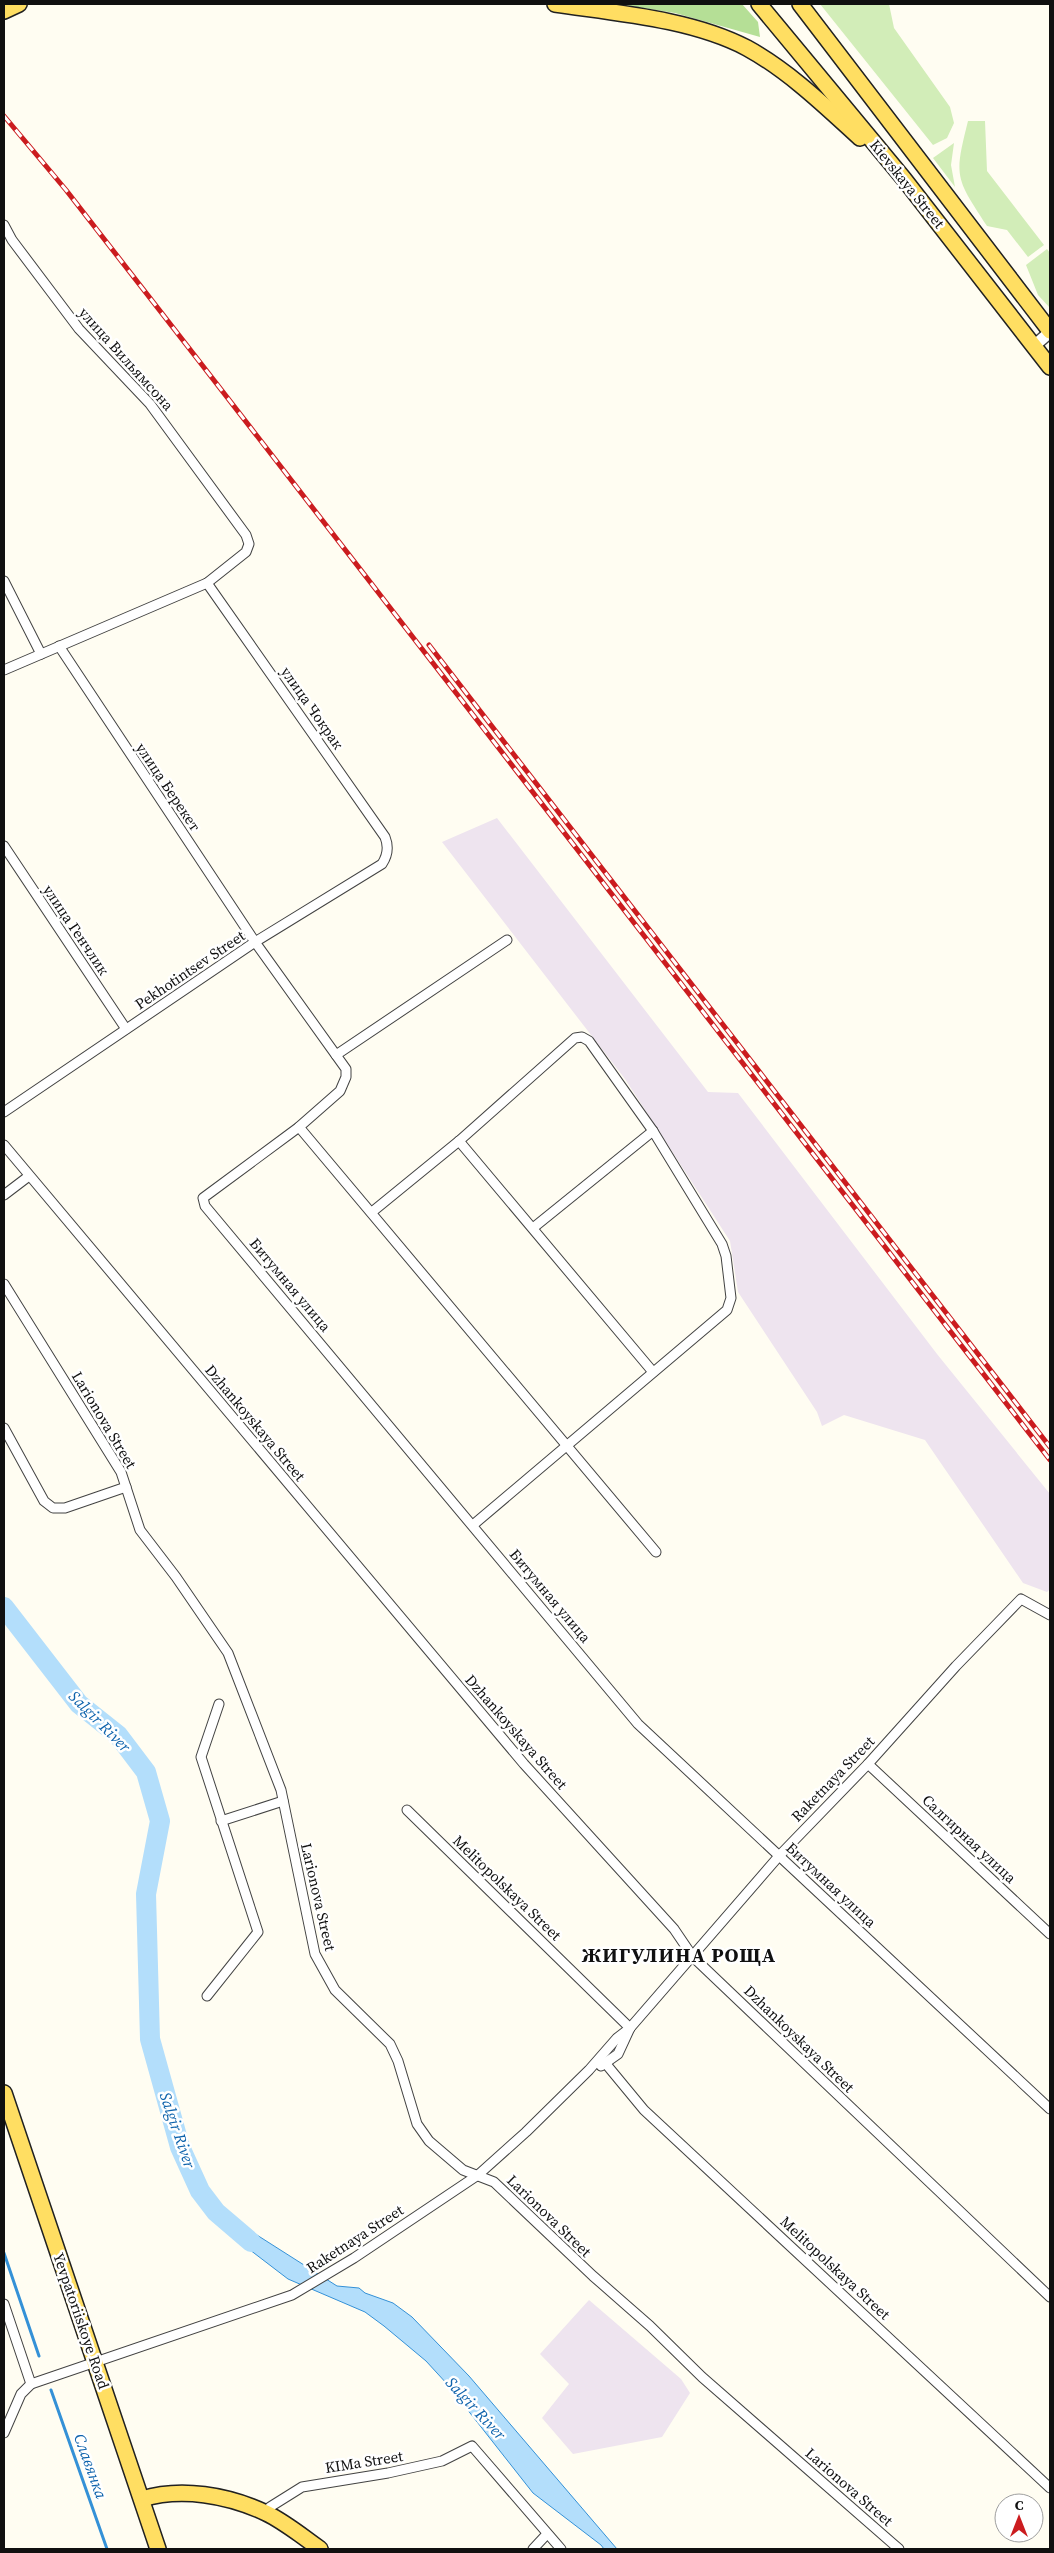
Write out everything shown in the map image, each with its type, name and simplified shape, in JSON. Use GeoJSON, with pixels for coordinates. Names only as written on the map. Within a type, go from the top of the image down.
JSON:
{"type":"FeatureCollection","features":[{"type":"Feature","properties":{"kind":"main road"},"geometry":{"type":"LineString","coordinates":[[4,11],[19,4]]}},
{"type":"Feature","properties":{"kind":"main road"},"geometry":{"type":"LineString","coordinates":[[554,4],[676,24],[746,47],[811,95],[904,178]]}},
{"type":"Feature","properties":{"kind":"main road","name":"Kievskaya Street"},"geometry":{"type":"LineString","coordinates":[[758,4],[904,178],[1050,367]]}},
{"type":"Feature","properties":{"kind":"main road","name":"Kievskaya Street"},"geometry":{"type":"LineString","coordinates":[[800,4],[1050,332]]}},
{"type":"Feature","properties":{"kind":"main road","name":"Yevpatoriiskoye Road"},"geometry":{"type":"LineString","coordinates":[[4,2093],[158,2549]]}},
{"type":"Feature","properties":{"kind":"main road"},"geometry":{"type":"LineString","coordinates":[[142,2499],[168,2492],[200,2495],[231,2501],[266,2513],[320,2549]]}},
{"type":"Feature","properties":{"kind":"street","name":"улица Вильямсона"},"geometry":{"type":"LineString","coordinates":[[4,225],[12,240],[78,329],[150,404],[246,535],[249,544],[246,552],[207,583]]}},
{"type":"Feature","properties":{"kind":"street"},"geometry":{"type":"LineString","coordinates":[[1034,346],[1050,332]]}},
{"type":"Feature","properties":{"kind":"street"},"geometry":{"type":"LineString","coordinates":[[4,581],[42,654]]}},
{"type":"Feature","properties":{"kind":"street"},"geometry":{"type":"LineString","coordinates":[[4,670],[207,583]]}},
{"type":"Feature","properties":{"kind":"street","name":"улица Чокрак"},"geometry":{"type":"LineString","coordinates":[[207,583],[385,837],[388,851]]}},
{"type":"Feature","properties":{"kind":"street","name":"улица Берекет"},"geometry":{"type":"LineString","coordinates":[[59,646],[255,942],[346,1069],[346,1077]]}},
{"type":"Feature","properties":{"kind":"street","name":"улица Генчлик"},"geometry":{"type":"LineString","coordinates":[[4,846],[126,1029]]}},
{"type":"Feature","properties":{"kind":"street","name":"Pekhotintsev Street"},"geometry":{"type":"LineString","coordinates":[[4,1112],[255,942],[382,864],[388,851]]}},
{"type":"Feature","properties":{"kind":"street"},"geometry":{"type":"LineString","coordinates":[[336,1054],[507,940]]}},
{"type":"Feature","properties":{"kind":"street"},"geometry":{"type":"LineString","coordinates":[[372,1212],[459,1141],[578,1037],[589,1041],[653,1132],[722,1244],[726,1256],[731,1298],[727,1310],[473,1525]]}},
{"type":"Feature","properties":{"kind":"street","name":"Битумная улица"},"geometry":{"type":"LineString","coordinates":[[346,1077],[340,1091],[299,1127],[203,1198],[203,1202],[638,1724],[1050,2109]]}},
{"type":"Feature","properties":{"kind":"street"},"geometry":{"type":"LineString","coordinates":[[299,1127],[656,1552]]}},
{"type":"Feature","properties":{"kind":"street"},"geometry":{"type":"LineString","coordinates":[[533,1228],[653,1132]]}},
{"type":"Feature","properties":{"kind":"street"},"geometry":{"type":"LineString","coordinates":[[459,1141],[654,1372]]}},
{"type":"Feature","properties":{"kind":"street","name":"Dzhankoyskaya Street"},"geometry":{"type":"LineString","coordinates":[[4,1145],[524,1764],[674,1929],[693,1957],[1050,2297]]}},
{"type":"Feature","properties":{"kind":"street"},"geometry":{"type":"LineString","coordinates":[[4,1195],[30,1176]]}},
{"type":"Feature","properties":{"kind":"street","name":"Larionova Street"},"geometry":{"type":"LineString","coordinates":[[4,1284],[121,1472],[140,1530],[176,1577],[228,1653],[283,1801],[315,1954],[335,1990],[390,2044],[398,2061],[416,2124],[429,2141],[463,2170],[494,2182],[702,2377],[899,2549]]}},
{"type":"Feature","properties":{"kind":"street"},"geometry":{"type":"LineString","coordinates":[[4,1428],[44,1501],[53,1508],[65,1508],[126,1487]]}},
{"type":"Feature","properties":{"kind":"street","name":"Raketnaya Street"},"geometry":{"type":"LineString","coordinates":[[31,2384],[292,2295],[478,2175],[589,2070],[602,2053],[630,2028],[779,1856],[868,1764],[950,1673],[1021,1599],[1050,1616]]}},
{"type":"Feature","properties":{"kind":"street"},"geometry":{"type":"LineString","coordinates":[[207,1996],[258,1932],[201,1757],[219,1704]]}},
{"type":"Feature","properties":{"kind":"street","name":"Салгирная улица"},"geometry":{"type":"LineString","coordinates":[[868,1764],[1050,1934]]}},
{"type":"Feature","properties":{"kind":"street"},"geometry":{"type":"LineString","coordinates":[[221,1821],[283,1801]]}},
{"type":"Feature","properties":{"kind":"street","name":"Melitopolskaya Street"},"geometry":{"type":"LineString","coordinates":[[407,1810],[630,2028]]}},
{"type":"Feature","properties":{"kind":"street","name":"Raketnaya Street"},"geometry":{"type":"LineString","coordinates":[[589,2070],[606,2064],[618,2054],[630,2028]]}},
{"type":"Feature","properties":{"kind":"street","name":"Melitopolskaya Street"},"geometry":{"type":"LineString","coordinates":[[606,2064],[644,2110],[1050,2488]]}},
{"type":"Feature","properties":{"kind":"street"},"geometry":{"type":"LineString","coordinates":[[4,2304],[31,2384],[21,2394],[4,2433]]}},
{"type":"Feature","properties":{"kind":"street","name":"KIMa Street"},"geometry":{"type":"LineString","coordinates":[[266,2513],[270,2508],[302,2487],[388,2473],[442,2461],[472,2446],[547,2534]]}},
{"type":"Feature","properties":{"kind":"street"},"geometry":{"type":"LineString","coordinates":[[533,2549],[547,2534],[561,2549]]}},
{"type":"Feature","properties":{"kind":"shaded area"},"geometry":{"type":"Polygon","coordinates":[[[497,818],[708,1092],[738,1093],[937,1354],[1050,1494],[1050,1589],[1047,1592],[1023,1583],[925,1440],[844,1415],[822,1426],[817,1412],[738,1292],[730,1241],[625,1079],[442,842],[497,818]]]}},
{"type":"Feature","properties":{"kind":"shaded area"},"geometry":{"type":"Polygon","coordinates":[[[589,2300],[681,2379],[690,2393],[662,2437],[573,2454],[542,2418],[569,2384],[540,2354],[589,2300]]]}},
{"type":"Feature","properties":{"kind":"green space"},"geometry":{"type":"Polygon","coordinates":[[[618,4],[742,4],[758,22],[760,37],[675,13],[618,4]]]}},
{"type":"Feature","properties":{"kind":"green space"},"geometry":{"type":"Polygon","coordinates":[[[820,4],[889,4],[894,28],[950,107],[954,123],[947,138],[933,145],[820,4]]]}},
{"type":"Feature","properties":{"kind":"green space"},"geometry":{"type":"Polygon","coordinates":[[[968,121],[985,121],[987,171],[1044,245],[1028,257],[1007,230],[987,226],[963,186],[959,166],[968,121]]]}},
{"type":"Feature","properties":{"kind":"green space"},"geometry":{"type":"Polygon","coordinates":[[[954,143],[951,165],[955,187],[933,158],[954,143]]]}},
{"type":"Feature","properties":{"kind":"green space"},"geometry":{"type":"Polygon","coordinates":[[[1047,249],[1050,253],[1050,308],[1038,295],[1026,265],[1047,249]]]}},
{"type":"Feature","properties":{"kind":"water"},"geometry":{"type":"Polygon","coordinates":[[[238,2223],[337,2286],[359,2288],[365,2293],[393,2303],[412,2317],[469,2376],[617,2549],[604,2549],[533,2493],[448,2385],[426,2361],[384,2326],[365,2312],[288,2279],[220,2227],[238,2223]]]}},
{"type":"Feature","properties":{"kind":"waterway","name":"Salgir River"},"geometry":{"type":"LineString","coordinates":[[4,1607],[79,1704],[118,1735],[146,1772],[160,1821],[146,1894],[150,2039],[180,2147],[200,2191],[216,2212],[251,2242]]}},
{"type":"Feature","properties":{"kind":"waterway","name":"Славянка"},"geometry":{"type":"LineString","coordinates":[[4,2253],[39,2356]]}},
{"type":"Feature","properties":{"kind":"waterway","name":"Славянка"},"geometry":{"type":"LineString","coordinates":[[51,2390],[107,2549]]}},
{"type":"Feature","properties":{"kind":"railway"},"geometry":{"type":"LineString","coordinates":[[4,116],[66,190],[1050,1460]]}},
{"type":"Feature","properties":{"kind":"railway"},"geometry":{"type":"LineString","coordinates":[[429,645],[1050,1447]]}},
{"type":"Feature","properties":{"kind":"district","name":"ЖИГУЛИНА РОЩА"},"geometry":{"type":"Point","coordinates":[679,1955]}}]}
